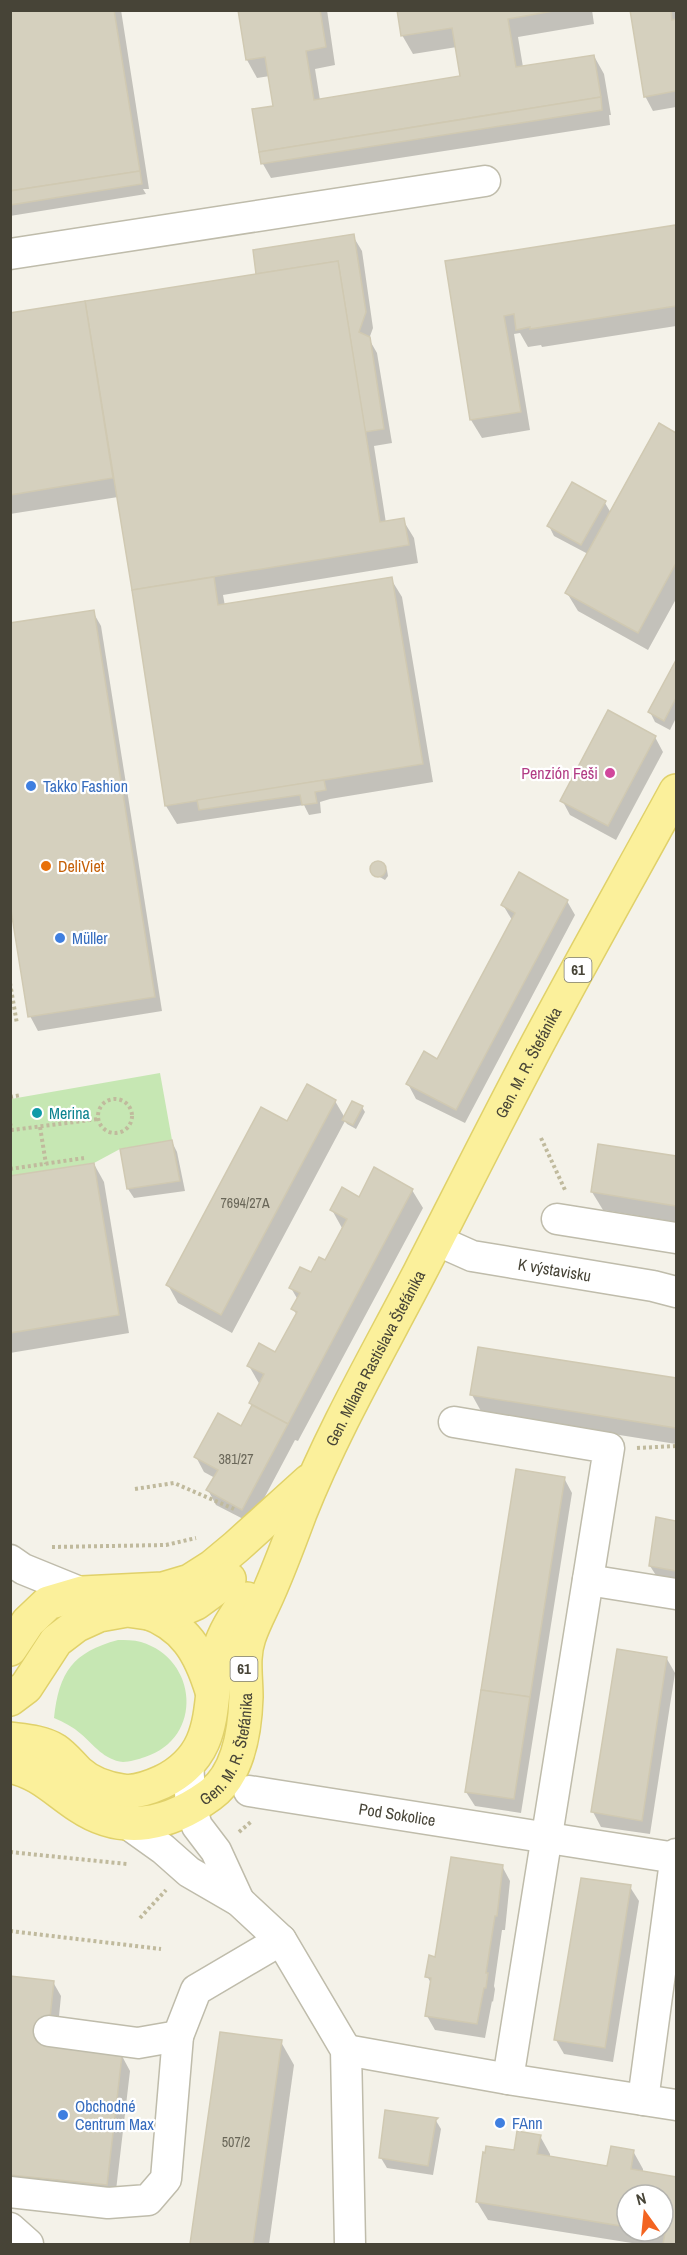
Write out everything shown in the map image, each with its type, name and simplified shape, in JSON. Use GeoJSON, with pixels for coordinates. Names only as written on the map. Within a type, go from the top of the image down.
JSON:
{"type":"FeatureCollection","features":[{"type":"Feature","properties":{"kind":"main road","name":"Gen. M. R. Štefánika"},"geometry":{"type":"LineString","coordinates":[[436,1240],[532,1054],[676,791]]}},
{"type":"Feature","properties":{"kind":"main road","name":"Gen. Milana Rastislava Štefánika"},"geometry":{"type":"LineString","coordinates":[[315,1476],[436,1240]]}},
{"type":"Feature","properties":{"kind":"main road","name":"Gen. M. R. Štefánika"},"geometry":{"type":"LineString","coordinates":[[12,1639],[48,1603],[82,1593],[163,1590],[190,1581],[212,1567],[315,1476]]}},
{"type":"Feature","properties":{"kind":"main road","name":"Gen. M. R. Štefánika"},"geometry":{"type":"LineString","coordinates":[[10,1766],[36,1774],[80,1807],[104,1819],[128,1824],[170,1818],[203,1800],[227,1775],[238,1751],[244,1726],[246,1695],[243,1658],[249,1636],[315,1476]]}},
{"type":"Feature","properties":{"kind":"main road","name":"Gen. M. R. Štefánika"},"geometry":{"type":"LineString","coordinates":[[60,1791],[45,1767],[23,1741],[18,1693],[56,1641],[77,1625],[99,1615],[127,1610],[148,1613],[178,1611],[196,1603],[225,1583],[252,1555],[270,1518]]}},
{"type":"Feature","properties":{"kind":"main road","name":"Gen. M. R. Štefánika"},"geometry":{"type":"LineString","coordinates":[[23,1741],[52,1748],[79,1773],[100,1786],[125,1792],[150,1788],[173,1776],[188,1763],[203,1743],[211,1718],[219,1650],[232,1620],[287,1548]]}},
{"type":"Feature","properties":{"kind":"main road","name":"61"},"geometry":{"type":"LineString","coordinates":[[82,1593],[148,1613]]}},
{"type":"Feature","properties":{"kind":"main road","name":"Gen. M. R. Štefánika"},"geometry":{"type":"LineString","coordinates":[[148,1613],[176,1628],[192,1645],[203,1663],[213,1693]]}},
{"type":"Feature","properties":{"kind":"street"},"geometry":{"type":"LineString","coordinates":[[10,254],[485,181]]}},
{"type":"Feature","properties":{"kind":"street"},"geometry":{"type":"LineString","coordinates":[[563,1208],[676,1238]]}},
{"type":"Feature","properties":{"kind":"street","name":"K výstavisku"},"geometry":{"type":"LineString","coordinates":[[436,1240],[472,1256],[676,1292]]}},
{"type":"Feature","properties":{"kind":"street"},"geometry":{"type":"LineString","coordinates":[[454,1422],[609,1448],[508,2079]]}},
{"type":"Feature","properties":{"kind":"street"},"geometry":{"type":"LineString","coordinates":[[10,1560],[23,1569],[82,1593]]}},
{"type":"Feature","properties":{"kind":"street"},"geometry":{"type":"LineString","coordinates":[[588,1580],[676,1594]]}},
{"type":"Feature","properties":{"kind":"street"},"geometry":{"type":"LineString","coordinates":[[12,1639],[18,1693]]}},
{"type":"Feature","properties":{"kind":"street"},"geometry":{"type":"LineString","coordinates":[[188,1763],[203,1800],[216,1851],[239,1901]]}},
{"type":"Feature","properties":{"kind":"street","name":"Pod Sokolice"},"geometry":{"type":"LineString","coordinates":[[249,1791],[676,1857],[644,2100]]}},
{"type":"Feature","properties":{"kind":"street"},"geometry":{"type":"LineString","coordinates":[[128,1824],[189,1872],[239,1901],[280,1941],[346,2050],[350,2244]]}},
{"type":"Feature","properties":{"kind":"street"},"geometry":{"type":"LineString","coordinates":[[10,2192],[108,2203],[148,2200],[166,2179],[178,2036],[196,1990],[280,1941]]}},
{"type":"Feature","properties":{"kind":"street"},"geometry":{"type":"LineString","coordinates":[[49,2031],[138,2043],[178,2036]]}},
{"type":"Feature","properties":{"kind":"street"},"geometry":{"type":"LineString","coordinates":[[346,2050],[508,2079],[676,2104]]}},
{"type":"Feature","properties":{"kind":"street"},"geometry":{"type":"LineString","coordinates":[[10,2228],[28,2244]]}},
{"type":"Feature","properties":{"kind":"path"},"geometry":{"type":"LineString","coordinates":[[10,983],[17,1024]]}},
{"type":"Feature","properties":{"kind":"path"},"geometry":{"type":"LineString","coordinates":[[10,1097],[21,1095]]}},
{"type":"Feature","properties":{"kind":"path"},"geometry":{"type":"LineString","coordinates":[[113,1099],[122,1100],[129,1105],[133,1113],[132,1122],[127,1130],[119,1133],[112,1134],[105,1130],[98,1119],[101,1106],[113,1099]]}},
{"type":"Feature","properties":{"kind":"path"},"geometry":{"type":"LineString","coordinates":[[10,1123],[12,1130],[98,1119]]}},
{"type":"Feature","properties":{"kind":"path"},"geometry":{"type":"LineString","coordinates":[[40,1127],[46,1164]]}},
{"type":"Feature","properties":{"kind":"path"},"geometry":{"type":"LineString","coordinates":[[541,1138],[563,1208]]}},
{"type":"Feature","properties":{"kind":"path"},"geometry":{"type":"LineString","coordinates":[[10,1169],[84,1158]]}},
{"type":"Feature","properties":{"kind":"path"},"geometry":{"type":"LineString","coordinates":[[609,1448],[676,1446]]}},
{"type":"Feature","properties":{"kind":"path"},"geometry":{"type":"LineString","coordinates":[[135,1489],[174,1483],[235,1510]]}},
{"type":"Feature","properties":{"kind":"path"},"geometry":{"type":"LineString","coordinates":[[49,1546],[166,1545],[200,1537]]}},
{"type":"Feature","properties":{"kind":"path"},"geometry":{"type":"LineString","coordinates":[[10,1852],[127,1864]]}},
{"type":"Feature","properties":{"kind":"path"},"geometry":{"type":"LineString","coordinates":[[140,1918],[168,1889]]}},
{"type":"Feature","properties":{"kind":"path"},"geometry":{"type":"LineString","coordinates":[[10,1931],[160,1949]]}},
{"type":"Feature","properties":{"kind":"green space"},"geometry":{"type":"Polygon","coordinates":[[[160,1073],[172,1140],[120,1149],[94,1163],[11,1176],[11,1099],[160,1073]]]}},
{"type":"Feature","properties":{"kind":"green space"},"geometry":{"type":"Polygon","coordinates":[[[118,1640],[141,1642],[160,1651],[174,1664],[183,1681],[186,1699],[185,1717],[177,1733],[164,1747],[145,1757],[123,1762],[105,1755],[75,1729],[54,1718],[60,1688],[71,1666],[90,1651],[118,1640]]]}},
{"type":"Feature","properties":{"kind":"building"},"geometry":{"type":"Polygon","coordinates":[[[10,10],[114,10],[140,171],[10,191],[10,10]]]}},
{"type":"Feature","properties":{"kind":"building"},"geometry":{"type":"Polygon","coordinates":[[[238,10],[320,10],[326,47],[306,51],[314,100],[460,76],[452,28],[401,36],[397,10],[559,10],[508,19],[516,67],[594,55],[601,97],[259,152],[252,109],[273,106],[265,57],[246,60],[238,10]]]}},
{"type":"Feature","properties":{"kind":"building"},"geometry":{"type":"Polygon","coordinates":[[[630,10],[671,10],[672,20],[676,19],[676,91],[644,97],[630,10]]]}},
{"type":"Feature","properties":{"kind":"building"},"geometry":{"type":"Polygon","coordinates":[[[601,97],[602,110],[261,164],[259,152],[601,97]]]}},
{"type":"Feature","properties":{"kind":"building"},"geometry":{"type":"Polygon","coordinates":[[[140,171],[142,184],[10,205],[10,191],[140,171]]]}},
{"type":"Feature","properties":{"kind":"building"},"geometry":{"type":"Polygon","coordinates":[[[676,225],[676,306],[516,330],[514,314],[504,316],[521,412],[470,420],[445,261],[676,225]]]}},
{"type":"Feature","properties":{"kind":"building"},"geometry":{"type":"Polygon","coordinates":[[[354,234],[366,312],[359,332],[370,337],[384,429],[365,432],[338,261],[256,274],[253,250],[354,234]]]}},
{"type":"Feature","properties":{"kind":"building"},"geometry":{"type":"Polygon","coordinates":[[[338,261],[380,522],[404,518],[409,545],[132,590],[85,301],[338,261]]]}},
{"type":"Feature","properties":{"kind":"building"},"geometry":{"type":"Polygon","coordinates":[[[85,301],[113,478],[10,495],[10,313],[85,301]]]}},
{"type":"Feature","properties":{"kind":"building"},"geometry":{"type":"Polygon","coordinates":[[[659,423],[676,433],[676,563],[638,633],[565,593],[659,423]]]}},
{"type":"Feature","properties":{"kind":"building"},"geometry":{"type":"Polygon","coordinates":[[[572,482],[606,501],[581,545],[547,526],[572,482]]]}},
{"type":"Feature","properties":{"kind":"building"},"geometry":{"type":"Polygon","coordinates":[[[214,577],[218,605],[392,577],[423,764],[165,806],[132,590],[214,577]]]}},
{"type":"Feature","properties":{"kind":"building"},"geometry":{"type":"Polygon","coordinates":[[[94,610],[155,997],[28,1017],[10,904],[10,623],[94,610]]]}},
{"type":"Feature","properties":{"kind":"building"},"geometry":{"type":"Polygon","coordinates":[[[676,660],[676,698],[664,721],[648,712],[676,660]]]}},
{"type":"Feature","properties":{"kind":"building"},"geometry":{"type":"Polygon","coordinates":[[[608,710],[656,736],[608,826],[560,801],[608,710]]]}},
{"type":"Feature","properties":{"kind":"building"},"geometry":{"type":"Polygon","coordinates":[[[324,780],[326,790],[315,792],[317,803],[302,805],[300,795],[199,810],[197,800],[324,780]]]}},
{"type":"Feature","properties":{"kind":"building"},"geometry":{"type":"Polygon","coordinates":[[[375,861],[381,861],[386,869],[384,875],[375,877],[370,872],[370,866],[375,861]]]}},
{"type":"Feature","properties":{"kind":"building"},"geometry":{"type":"Polygon","coordinates":[[[519,872],[568,900],[456,1110],[406,1084],[424,1051],[437,1059],[515,913],[501,905],[519,872]]]}},
{"type":"Feature","properties":{"kind":"building"},"geometry":{"type":"Polygon","coordinates":[[[307,1084],[336,1100],[221,1315],[166,1285],[261,1107],[287,1121],[307,1084]]]}},
{"type":"Feature","properties":{"kind":"building"},"geometry":{"type":"Polygon","coordinates":[[[352,1101],[363,1106],[353,1125],[342,1120],[352,1101]]]}},
{"type":"Feature","properties":{"kind":"building"},"geometry":{"type":"Polygon","coordinates":[[[172,1140],[180,1181],[127,1189],[120,1149],[172,1140]]]}},
{"type":"Feature","properties":{"kind":"building"},"geometry":{"type":"Polygon","coordinates":[[[598,1144],[676,1156],[676,1206],[591,1192],[598,1144]]]}},
{"type":"Feature","properties":{"kind":"building"},"geometry":{"type":"Polygon","coordinates":[[[94,1163],[119,1315],[10,1333],[10,1176],[94,1163]]]}},
{"type":"Feature","properties":{"kind":"building"},"geometry":{"type":"Polygon","coordinates":[[[374,1167],[413,1189],[288,1424],[249,1403],[264,1374],[247,1366],[259,1343],[275,1352],[297,1312],[291,1309],[300,1293],[289,1288],[300,1267],[311,1272],[319,1257],[325,1260],[347,1219],[330,1210],[342,1187],[359,1197],[374,1167]]]}},
{"type":"Feature","properties":{"kind":"building"},"geometry":{"type":"Polygon","coordinates":[[[478,1347],[676,1378],[676,1428],[470,1395],[478,1347]]]}},
{"type":"Feature","properties":{"kind":"building"},"geometry":{"type":"Polygon","coordinates":[[[252,1405],[288,1424],[242,1510],[206,1490],[218,1470],[194,1457],[218,1413],[241,1426],[252,1405]]]}},
{"type":"Feature","properties":{"kind":"building"},"geometry":{"type":"Polygon","coordinates":[[[516,1469],[565,1477],[530,1697],[481,1690],[516,1469]]]}},
{"type":"Feature","properties":{"kind":"building"},"geometry":{"type":"Polygon","coordinates":[[[656,1517],[676,1521],[676,1571],[649,1566],[656,1517]]]}},
{"type":"Feature","properties":{"kind":"building"},"geometry":{"type":"Polygon","coordinates":[[[617,1649],[667,1657],[642,1821],[591,1812],[617,1649]]]}},
{"type":"Feature","properties":{"kind":"building"},"geometry":{"type":"Polygon","coordinates":[[[481,1690],[530,1697],[514,1799],[465,1792],[481,1690]]]}},
{"type":"Feature","properties":{"kind":"building"},"geometry":{"type":"Polygon","coordinates":[[[451,1857],[503,1865],[497,1916],[495,1916],[486,1973],[488,1973],[486,1988],[484,1988],[477,2024],[425,2016],[431,1978],[425,1977],[429,1955],[435,1957],[451,1857]]]}},
{"type":"Feature","properties":{"kind":"building"},"geometry":{"type":"Polygon","coordinates":[[[581,1878],[631,1885],[605,2048],[554,2040],[581,1878]]]}},
{"type":"Feature","properties":{"kind":"building","name":"Obchodné Centrum Max"},"geometry":{"type":"Polygon","coordinates":[[[10,1976],[54,1981],[47,2045],[122,2055],[107,2185],[10,2175],[10,1976]]]}},
{"type":"Feature","properties":{"kind":"building"},"geometry":{"type":"Polygon","coordinates":[[[220,2032],[282,2040],[253,2244],[190,2244],[220,2032]]]}},
{"type":"Feature","properties":{"kind":"building"},"geometry":{"type":"Polygon","coordinates":[[[385,2110],[438,2118],[428,2166],[379,2158],[385,2110]]]}},
{"type":"Feature","properties":{"kind":"building"},"geometry":{"type":"Polygon","coordinates":[[[517,2131],[541,2135],[537,2154],[607,2166],[611,2146],[634,2150],[631,2169],[676,2177],[676,2244],[663,2244],[675,2243],[675,2183],[615,2183],[615,2225],[476,2202],[483,2152],[485,2153],[486,2146],[514,2150],[517,2131]]]}},
{"type":"Feature","properties":{"kind":"place","name":"Penzión Feši"},"geometry":{"type":"Point","coordinates":[610,773]}},
{"type":"Feature","properties":{"kind":"place","name":"Takko Fashion"},"geometry":{"type":"Point","coordinates":[31,786]}},
{"type":"Feature","properties":{"kind":"place","name":"DeliViet"},"geometry":{"type":"Point","coordinates":[46,866]}},
{"type":"Feature","properties":{"kind":"place","name":"Müller"},"geometry":{"type":"Point","coordinates":[60,938]}},
{"type":"Feature","properties":{"kind":"place","name":"Merina"},"geometry":{"type":"Point","coordinates":[37,1113]}},
{"type":"Feature","properties":{"kind":"place","name":"Obchodné Centrum Max"},"geometry":{"type":"Point","coordinates":[63,2115]}},
{"type":"Feature","properties":{"kind":"place","name":"FAnn"},"geometry":{"type":"Point","coordinates":[500,2123]}}]}
